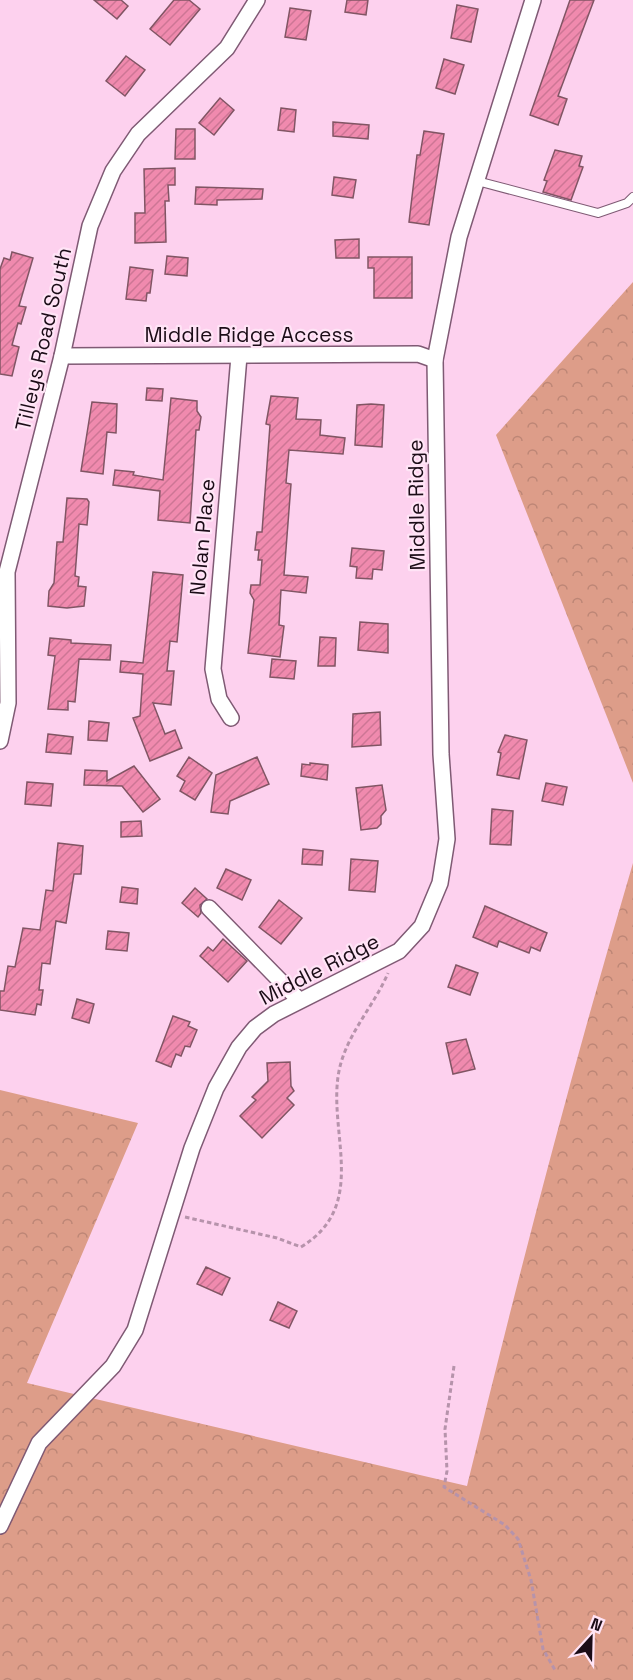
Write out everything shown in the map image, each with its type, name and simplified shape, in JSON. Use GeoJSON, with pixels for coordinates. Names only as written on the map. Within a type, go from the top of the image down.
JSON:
{"type":"FeatureCollection","features":[{"type":"Feature","properties":{"kind":"street","name":"Tilleys Road South"},"geometry":{"type":"LineString","coordinates":[[0,741],[8,703],[8,572],[62,356],[90,226],[113,171],[138,134],[227,48],[257,0]]}},
{"type":"Feature","properties":{"kind":"street","name":"Middle Ridge"},"geometry":{"type":"LineString","coordinates":[[0,1526],[39,1443],[112,1366],[135,1330],[201,1123],[231,1059],[255,1028],[299,1000],[395,953],[422,926],[440,883],[447,838],[441,754],[435,360],[459,237],[533,0]]}},
{"type":"Feature","properties":{"kind":"street","name":"Middle Ridge Access"},"geometry":{"type":"LineString","coordinates":[[62,356],[418,354],[435,360]]}},
{"type":"Feature","properties":{"kind":"street","name":"Nolan Place"},"geometry":{"type":"LineString","coordinates":[[231,718],[216,689],[213,659],[239,356]]}},
{"type":"Feature","properties":{"kind":"street"},"geometry":{"type":"LineString","coordinates":[[209,908],[299,1000]]}},
{"type":"Feature","properties":{"kind":"lane"},"geometry":{"type":"LineString","coordinates":[[477,181],[598,213],[627,203],[633,197]]}},
{"type":"Feature","properties":{"kind":"path"},"geometry":{"type":"LineString","coordinates":[[171,1214],[277,1238],[301,1247],[316,1238],[338,1203],[343,1162],[335,1105],[339,1069],[354,1034],[383,984],[395,953]]}},
{"type":"Feature","properties":{"kind":"path"},"geometry":{"type":"LineString","coordinates":[[454,1366],[445,1429],[447,1471],[444,1488],[505,1525],[518,1539],[531,1580],[543,1649],[555,1670]]}},
{"type":"Feature","properties":{"kind":"green space"},"geometry":{"type":"Polygon","coordinates":[[[633,282],[633,783],[496,435],[633,282]]]}},
{"type":"Feature","properties":{"kind":"green space"},"geometry":{"type":"Polygon","coordinates":[[[633,863],[633,1680],[0,1680],[0,1090],[138,1123],[27,1383],[467,1486],[546,1173],[633,863]]]}},
{"type":"Feature","properties":{"kind":"building"},"geometry":{"type":"Polygon","coordinates":[[[94,0],[121,0],[128,6],[117,19],[94,0]]]}},
{"type":"Feature","properties":{"kind":"building"},"geometry":{"type":"Polygon","coordinates":[[[174,0],[189,0],[200,9],[170,45],[150,29],[174,0]]]}},
{"type":"Feature","properties":{"kind":"building"},"geometry":{"type":"Polygon","coordinates":[[[347,0],[368,0],[366,15],[345,12],[347,0]]]}},
{"type":"Feature","properties":{"kind":"building"},"geometry":{"type":"Polygon","coordinates":[[[570,0],[594,0],[558,96],[567,99],[558,125],[530,115],[570,0]]]}},
{"type":"Feature","properties":{"kind":"building"},"geometry":{"type":"Polygon","coordinates":[[[457,5],[478,9],[471,42],[451,38],[457,5]]]}},
{"type":"Feature","properties":{"kind":"building"},"geometry":{"type":"Polygon","coordinates":[[[290,8],[311,11],[306,40],[285,37],[290,8]]]}},
{"type":"Feature","properties":{"kind":"building"},"geometry":{"type":"Polygon","coordinates":[[[126,56],[145,70],[125,96],[106,81],[126,56]]]}},
{"type":"Feature","properties":{"kind":"building"},"geometry":{"type":"Polygon","coordinates":[[[444,59],[464,65],[455,94],[436,88],[444,59]]]}},
{"type":"Feature","properties":{"kind":"building"},"geometry":{"type":"Polygon","coordinates":[[[220,98],[234,110],[214,135],[199,123],[220,98]]]}},
{"type":"Feature","properties":{"kind":"building"},"geometry":{"type":"Polygon","coordinates":[[[281,108],[296,110],[294,132],[278,130],[281,108]]]}},
{"type":"Feature","properties":{"kind":"building"},"geometry":{"type":"Polygon","coordinates":[[[333,122],[369,125],[368,139],[333,136],[333,122]]]}},
{"type":"Feature","properties":{"kind":"building"},"geometry":{"type":"Polygon","coordinates":[[[176,129],[195,129],[195,159],[175,159],[176,129]]]}},
{"type":"Feature","properties":{"kind":"building"},"geometry":{"type":"Polygon","coordinates":[[[424,131],[444,134],[429,225],[409,222],[417,155],[420,155],[424,131]]]}},
{"type":"Feature","properties":{"kind":"building"},"geometry":{"type":"Polygon","coordinates":[[[555,150],[582,156],[579,166],[583,167],[571,200],[543,192],[547,181],[544,180],[555,150]]]}},
{"type":"Feature","properties":{"kind":"building"},"geometry":{"type":"Polygon","coordinates":[[[175,168],[175,185],[168,185],[169,201],[165,201],[166,242],[135,243],[135,213],[145,213],[144,169],[175,168]]]}},
{"type":"Feature","properties":{"kind":"building"},"geometry":{"type":"Polygon","coordinates":[[[334,177],[356,180],[353,198],[332,195],[334,177]]]}},
{"type":"Feature","properties":{"kind":"building"},"geometry":{"type":"Polygon","coordinates":[[[196,187],[263,189],[262,199],[217,200],[217,205],[195,204],[196,187]]]}},
{"type":"Feature","properties":{"kind":"building"},"geometry":{"type":"Polygon","coordinates":[[[359,239],[359,258],[336,258],[335,240],[359,239]]]}},
{"type":"Feature","properties":{"kind":"building"},"geometry":{"type":"Polygon","coordinates":[[[12,252],[33,258],[19,306],[26,307],[21,324],[18,323],[12,345],[19,347],[12,376],[0,374],[0,269],[4,258],[10,260],[12,252]]]}},
{"type":"Feature","properties":{"kind":"building"},"geometry":{"type":"Polygon","coordinates":[[[167,256],[188,258],[187,276],[165,274],[167,256]]]}},
{"type":"Feature","properties":{"kind":"building"},"geometry":{"type":"Polygon","coordinates":[[[368,257],[412,257],[412,298],[374,298],[374,268],[368,268],[368,257]]]}},
{"type":"Feature","properties":{"kind":"building"},"geometry":{"type":"Polygon","coordinates":[[[130,267],[153,270],[150,293],[147,293],[146,301],[126,299],[130,267]]]}},
{"type":"Feature","properties":{"kind":"building"},"geometry":{"type":"Polygon","coordinates":[[[147,388],[163,389],[162,401],[146,400],[147,388]]]}},
{"type":"Feature","properties":{"kind":"building"},"geometry":{"type":"Polygon","coordinates":[[[271,396],[298,398],[296,419],[321,420],[320,435],[345,438],[343,454],[289,450],[286,483],[291,484],[284,575],[308,577],[306,593],[281,590],[279,625],[284,626],[280,657],[248,653],[254,600],[250,593],[251,585],[260,585],[262,560],[258,560],[259,550],[255,550],[257,532],[262,532],[270,425],[266,424],[271,396]]]}},
{"type":"Feature","properties":{"kind":"building"},"geometry":{"type":"Polygon","coordinates":[[[171,398],[197,401],[197,411],[201,417],[199,430],[196,430],[190,523],[158,520],[160,491],[113,485],[115,470],[134,472],[133,475],[163,480],[171,398]]]}},
{"type":"Feature","properties":{"kind":"building"},"geometry":{"type":"Polygon","coordinates":[[[92,402],[117,404],[116,433],[107,432],[103,474],[81,471],[92,402]]]}},
{"type":"Feature","properties":{"kind":"building"},"geometry":{"type":"Polygon","coordinates":[[[357,405],[384,405],[382,447],[355,445],[357,405]]]}},
{"type":"Feature","properties":{"kind":"building"},"geometry":{"type":"Polygon","coordinates":[[[67,498],[87,499],[89,502],[87,525],[79,524],[75,576],[79,577],[78,586],[86,587],[84,606],[67,608],[48,606],[49,591],[54,583],[57,542],[63,542],[67,498]]]}},
{"type":"Feature","properties":{"kind":"building"},"geometry":{"type":"Polygon","coordinates":[[[352,548],[384,551],[382,570],[373,569],[372,579],[356,578],[357,567],[350,566],[352,548]]]}},
{"type":"Feature","properties":{"kind":"building"},"geometry":{"type":"Polygon","coordinates":[[[153,572],[183,575],[177,642],[170,641],[167,671],[174,671],[171,705],[153,703],[165,734],[175,730],[182,748],[150,761],[133,718],[140,716],[143,674],[120,672],[121,661],[143,663],[153,572]]]}},
{"type":"Feature","properties":{"kind":"building"},"geometry":{"type":"Polygon","coordinates":[[[360,622],[388,624],[388,653],[358,650],[360,622]]]}},
{"type":"Feature","properties":{"kind":"building"},"geometry":{"type":"Polygon","coordinates":[[[320,637],[336,638],[335,666],[318,666],[320,637]]]}},
{"type":"Feature","properties":{"kind":"building"},"geometry":{"type":"Polygon","coordinates":[[[50,638],[71,640],[71,643],[111,645],[110,660],[79,659],[75,702],[68,701],[68,710],[48,709],[55,656],[48,655],[50,638]]]}},
{"type":"Feature","properties":{"kind":"building"},"geometry":{"type":"Polygon","coordinates":[[[272,659],[296,661],[294,679],[270,677],[272,659]]]}},
{"type":"Feature","properties":{"kind":"building"},"geometry":{"type":"Polygon","coordinates":[[[380,712],[381,745],[352,747],[353,714],[380,712]]]}},
{"type":"Feature","properties":{"kind":"building"},"geometry":{"type":"Polygon","coordinates":[[[89,721],[109,723],[107,741],[88,740],[89,721]]]}},
{"type":"Feature","properties":{"kind":"building"},"geometry":{"type":"Polygon","coordinates":[[[48,734],[73,737],[71,754],[46,752],[48,734]]]}},
{"type":"Feature","properties":{"kind":"building"},"geometry":{"type":"Polygon","coordinates":[[[505,735],[527,740],[519,779],[497,775],[501,753],[498,752],[505,735]]]}},
{"type":"Feature","properties":{"kind":"building"},"geometry":{"type":"Polygon","coordinates":[[[189,757],[212,773],[195,800],[180,791],[185,781],[177,776],[189,757]]]}},
{"type":"Feature","properties":{"kind":"building"},"geometry":{"type":"Polygon","coordinates":[[[257,757],[269,784],[230,801],[228,814],[211,812],[216,775],[257,757]]]}},
{"type":"Feature","properties":{"kind":"building"},"geometry":{"type":"Polygon","coordinates":[[[310,763],[328,765],[327,780],[301,776],[302,764],[310,765],[310,763]]]}},
{"type":"Feature","properties":{"kind":"building"},"geometry":{"type":"Polygon","coordinates":[[[134,766],[160,799],[143,812],[122,786],[84,785],[85,770],[107,771],[107,781],[134,766]]]}},
{"type":"Feature","properties":{"kind":"building"},"geometry":{"type":"Polygon","coordinates":[[[27,782],[53,784],[51,806],[25,804],[27,782]]]}},
{"type":"Feature","properties":{"kind":"building"},"geometry":{"type":"Polygon","coordinates":[[[546,783],[567,787],[563,805],[542,801],[546,783]]]}},
{"type":"Feature","properties":{"kind":"building"},"geometry":{"type":"Polygon","coordinates":[[[382,785],[386,810],[381,816],[381,824],[377,828],[361,830],[356,788],[382,785]]]}},
{"type":"Feature","properties":{"kind":"building"},"geometry":{"type":"Polygon","coordinates":[[[492,809],[513,811],[511,845],[490,844],[492,809]]]}},
{"type":"Feature","properties":{"kind":"building"},"geometry":{"type":"Polygon","coordinates":[[[141,821],[142,836],[121,837],[121,822],[141,821]]]}},
{"type":"Feature","properties":{"kind":"building"},"geometry":{"type":"Polygon","coordinates":[[[58,843],[83,846],[81,874],[74,874],[66,923],[56,921],[50,964],[42,963],[39,990],[43,990],[41,1005],[37,1004],[35,1015],[0,1010],[0,991],[4,991],[8,966],[15,967],[23,928],[40,930],[46,890],[53,891],[58,843]]]}},
{"type":"Feature","properties":{"kind":"building"},"geometry":{"type":"Polygon","coordinates":[[[303,849],[323,851],[322,865],[302,864],[303,849]]]}},
{"type":"Feature","properties":{"kind":"building"},"geometry":{"type":"Polygon","coordinates":[[[351,859],[378,861],[375,892],[349,890],[351,859]]]}},
{"type":"Feature","properties":{"kind":"building"},"geometry":{"type":"Polygon","coordinates":[[[226,869],[251,880],[242,900],[217,888],[226,869]]]}},
{"type":"Feature","properties":{"kind":"building"},"geometry":{"type":"Polygon","coordinates":[[[122,887],[138,889],[137,904],[120,902],[122,887]]]}},
{"type":"Feature","properties":{"kind":"building"},"geometry":{"type":"Polygon","coordinates":[[[195,888],[207,899],[200,905],[201,913],[198,917],[182,903],[195,888]]]}},
{"type":"Feature","properties":{"kind":"building"},"geometry":{"type":"Polygon","coordinates":[[[279,900],[302,918],[281,944],[259,927],[279,900]]]}},
{"type":"Feature","properties":{"kind":"building"},"geometry":{"type":"Polygon","coordinates":[[[485,906],[547,933],[540,951],[531,947],[529,953],[499,941],[497,947],[473,937],[485,906]]]}},
{"type":"Feature","properties":{"kind":"building"},"geometry":{"type":"Polygon","coordinates":[[[108,931],[129,933],[127,951],[106,949],[108,931]]]}},
{"type":"Feature","properties":{"kind":"building"},"geometry":{"type":"Polygon","coordinates":[[[223,939],[247,961],[228,982],[200,956],[208,947],[213,951],[223,939]]]}},
{"type":"Feature","properties":{"kind":"building"},"geometry":{"type":"Polygon","coordinates":[[[456,965],[478,973],[470,995],[448,987],[456,965]]]}},
{"type":"Feature","properties":{"kind":"building"},"geometry":{"type":"Polygon","coordinates":[[[77,999],[94,1004],[89,1023],[72,1018],[77,999]]]}},
{"type":"Feature","properties":{"kind":"building"},"geometry":{"type":"Polygon","coordinates":[[[173,1016],[190,1022],[188,1026],[197,1030],[190,1047],[185,1046],[181,1056],[176,1054],[171,1067],[156,1061],[173,1016]]]}},
{"type":"Feature","properties":{"kind":"building"},"geometry":{"type":"Polygon","coordinates":[[[466,1039],[475,1069],[453,1074],[446,1043],[466,1039]]]}},
{"type":"Feature","properties":{"kind":"building"},"geometry":{"type":"Polygon","coordinates":[[[290,1062],[291,1086],[294,1091],[287,1098],[294,1105],[262,1138],[240,1116],[256,1100],[252,1097],[268,1081],[267,1063],[290,1062]]]}},
{"type":"Feature","properties":{"kind":"building"},"geometry":{"type":"Polygon","coordinates":[[[206,1267],[230,1278],[222,1295],[197,1284],[206,1267]]]}},
{"type":"Feature","properties":{"kind":"building"},"geometry":{"type":"Polygon","coordinates":[[[278,1302],[297,1311],[289,1328],[270,1320],[278,1302]]]}}]}
